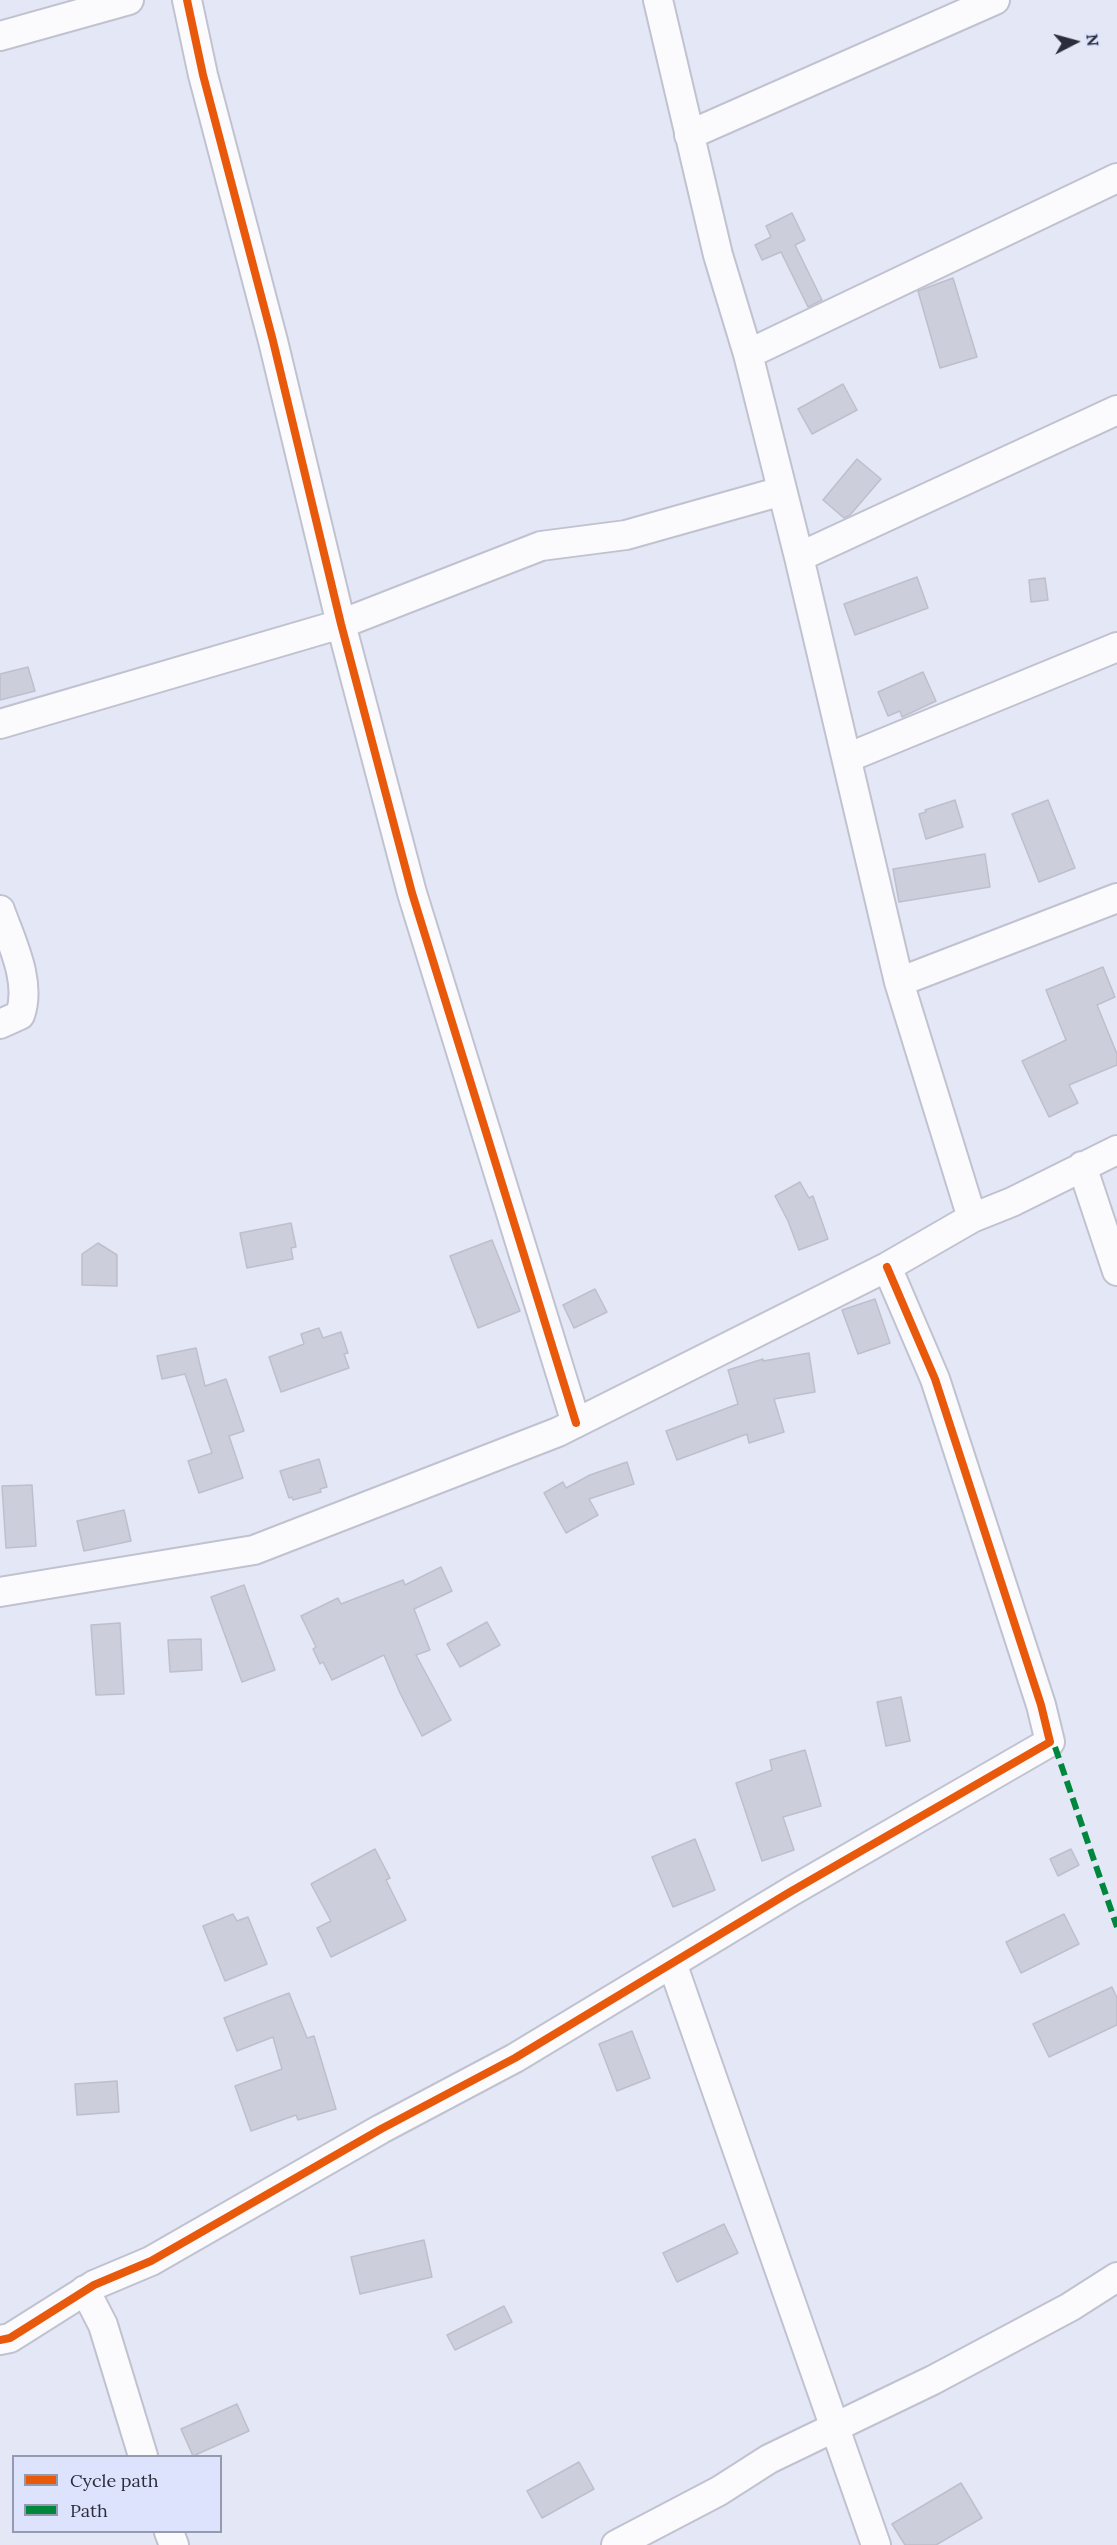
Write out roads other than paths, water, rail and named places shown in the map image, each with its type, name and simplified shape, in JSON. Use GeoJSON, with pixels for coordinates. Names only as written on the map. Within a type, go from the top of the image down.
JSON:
{"type":"FeatureCollection","features":[{"type":"Feature","properties":{"kind":"street"},"geometry":{"type":"LineString","coordinates":[[0,36],[129,0]]}},
{"type":"Feature","properties":{"kind":"street"},"geometry":{"type":"LineString","coordinates":[[187,0],[203,75],[273,341],[341,624],[412,893],[576,1423]]}},
{"type":"Feature","properties":{"kind":"street"},"geometry":{"type":"LineString","coordinates":[[658,0],[718,255],[748,354],[799,557],[899,982],[972,1218]]}},
{"type":"Feature","properties":{"kind":"street"},"geometry":{"type":"LineString","coordinates":[[688,135],[995,0]]}},
{"type":"Feature","properties":{"kind":"street"},"geometry":{"type":"LineString","coordinates":[[748,354],[1117,177]]}},
{"type":"Feature","properties":{"kind":"street"},"geometry":{"type":"LineString","coordinates":[[799,557],[1117,410]]}},
{"type":"Feature","properties":{"kind":"street"},"geometry":{"type":"LineString","coordinates":[[0,724],[341,624],[541,546],[627,535],[782,491]]}},
{"type":"Feature","properties":{"kind":"street"},"geometry":{"type":"LineString","coordinates":[[847,758],[1117,647]]}},
{"type":"Feature","properties":{"kind":"street"},"geometry":{"type":"LineString","coordinates":[[899,982],[1117,898]]}},
{"type":"Feature","properties":{"kind":"street"},"geometry":{"type":"LineString","coordinates":[[0,910],[15,952],[25,1000],[20,1015],[0,1024]]}},
{"type":"Feature","properties":{"kind":"street"},"geometry":{"type":"LineString","coordinates":[[0,1592],[254,1550],[558,1432],[887,1267],[972,1218],[1012,1202],[1117,1150]]}},
{"type":"Feature","properties":{"kind":"street"},"geometry":{"type":"LineString","coordinates":[[1082,1166],[1117,1271]]}},
{"type":"Feature","properties":{"kind":"street"},"geometry":{"type":"LineString","coordinates":[[0,2340],[10,2338],[85,2290],[151,2261],[381,2129],[515,2058],[1050,1742],[1041,1704],[935,1379],[887,1267]]}},
{"type":"Feature","properties":{"kind":"street"},"geometry":{"type":"LineString","coordinates":[[672,1964],[876,2545]]}},
{"type":"Feature","properties":{"kind":"street"},"geometry":{"type":"LineString","coordinates":[[616,2545],[719,2491],[769,2459],[835,2429],[1070,2307],[1117,2277]]}},
{"type":"Feature","properties":{"kind":"street"},"geometry":{"type":"LineString","coordinates":[[85,2290],[103,2325],[142,2455]]}}]}
